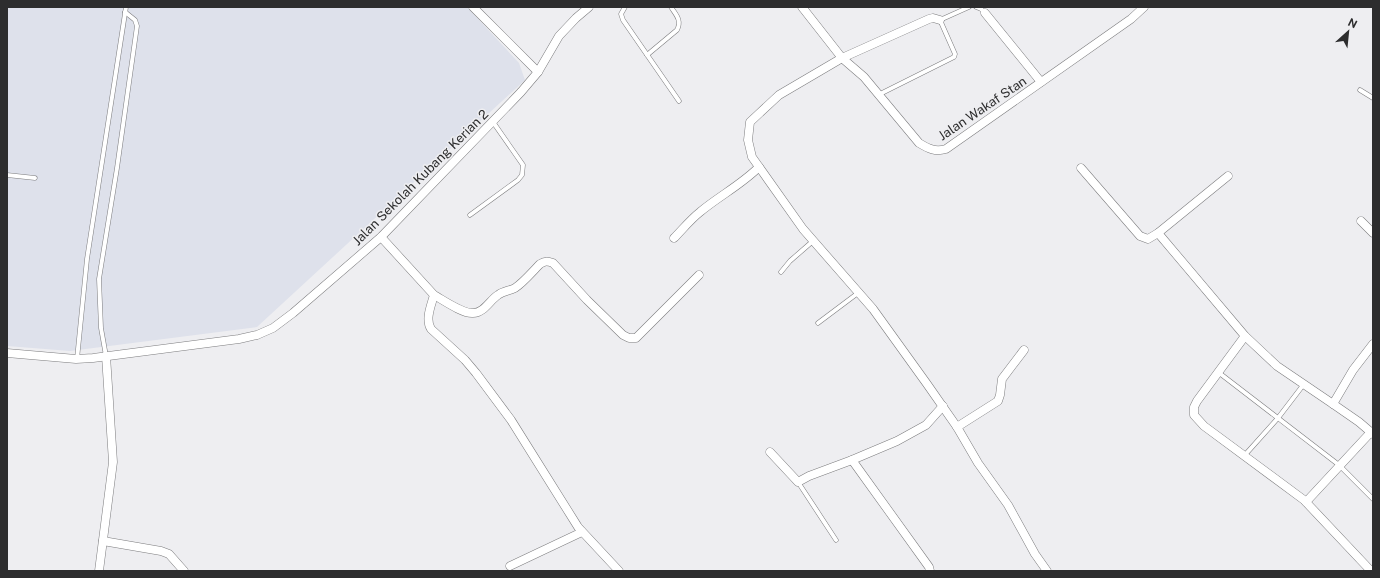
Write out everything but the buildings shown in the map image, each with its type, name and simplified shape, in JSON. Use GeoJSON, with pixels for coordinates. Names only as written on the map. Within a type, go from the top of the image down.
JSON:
{"type":"FeatureCollection","features":[{"type":"Feature","properties":{"kind":"street"},"geometry":{"type":"LineString","coordinates":[[473,7],[538,72]]}},
{"type":"Feature","properties":{"kind":"street","name":"Jalan Sekolah Kubang Kerian 2"},"geometry":{"type":"LineString","coordinates":[[7,353],[76,359],[93,358],[239,339],[257,335],[273,328],[293,313],[381,237],[521,92],[538,72],[559,36],[587,7]]}},
{"type":"Feature","properties":{"kind":"street","name":"Jalan Wakaf Stan"},"geometry":{"type":"LineString","coordinates":[[802,7],[842,58],[864,77],[880,94],[919,143],[938,152],[946,149],[1131,18],[1144,7]]}},
{"type":"Feature","properties":{"kind":"street"},"geometry":{"type":"LineString","coordinates":[[985,13],[1041,82]]}},
{"type":"Feature","properties":{"kind":"street"},"geometry":{"type":"LineString","coordinates":[[940,20],[933,18],[929,19],[842,58],[779,95],[750,122],[748,140],[752,157],[803,229],[858,293],[873,308],[957,427],[978,463],[1008,506],[1035,554],[1047,571]]}},
{"type":"Feature","properties":{"kind":"street"},"geometry":{"type":"LineString","coordinates":[[674,238],[699,212],[737,186],[759,167]]}},
{"type":"Feature","properties":{"kind":"street"},"geometry":{"type":"LineString","coordinates":[[1080,168],[1140,236],[1148,239],[1158,233],[1228,176]]}},
{"type":"Feature","properties":{"kind":"street"},"geometry":{"type":"LineString","coordinates":[[1361,221],[1373,233]]}},
{"type":"Feature","properties":{"kind":"street"},"geometry":{"type":"LineString","coordinates":[[1158,233],[1245,336],[1277,366],[1333,404],[1372,433],[1339,465],[1306,502]]}},
{"type":"Feature","properties":{"kind":"street"},"geometry":{"type":"LineString","coordinates":[[381,237],[434,294],[465,312],[473,314],[482,310],[501,292],[518,286],[540,264],[548,261],[553,263],[587,300],[623,335],[629,338],[636,338],[699,275]]}},
{"type":"Feature","properties":{"kind":"street"},"geometry":{"type":"LineString","coordinates":[[434,294],[428,319],[428,324],[431,329],[465,360],[476,373],[511,420],[578,527],[619,571]]}},
{"type":"Feature","properties":{"kind":"street"},"geometry":{"type":"LineString","coordinates":[[1245,336],[1197,401],[1194,407],[1194,415],[1204,426],[1306,502],[1371,571]]}},
{"type":"Feature","properties":{"kind":"street"},"geometry":{"type":"LineString","coordinates":[[1333,404],[1353,370],[1373,344]]}},
{"type":"Feature","properties":{"kind":"street"},"geometry":{"type":"LineString","coordinates":[[957,427],[998,400],[1002,380],[1024,350]]}},
{"type":"Feature","properties":{"kind":"street"},"geometry":{"type":"LineString","coordinates":[[99,571],[113,462],[106,356]]}},
{"type":"Feature","properties":{"kind":"street"},"geometry":{"type":"LineString","coordinates":[[770,452],[798,482],[897,441],[926,425],[942,406]]}},
{"type":"Feature","properties":{"kind":"street"},"geometry":{"type":"LineString","coordinates":[[852,460],[930,571]]}},
{"type":"Feature","properties":{"kind":"street"},"geometry":{"type":"LineString","coordinates":[[510,566],[582,532]]}},
{"type":"Feature","properties":{"kind":"street"},"geometry":{"type":"LineString","coordinates":[[103,541],[161,551],[169,554],[184,571]]}},
{"type":"Feature","properties":{"kind":"lane"},"geometry":{"type":"LineString","coordinates":[[76,359],[87,259],[126,7]]}},
{"type":"Feature","properties":{"kind":"lane"},"geometry":{"type":"LineString","coordinates":[[625,7],[621,14],[623,20],[679,101]]}},
{"type":"Feature","properties":{"kind":"lane"},"geometry":{"type":"LineString","coordinates":[[647,54],[677,30],[679,20],[670,7]]}},
{"type":"Feature","properties":{"kind":"lane"},"geometry":{"type":"LineString","coordinates":[[880,94],[954,57],[955,54],[940,20],[969,7]]}},
{"type":"Feature","properties":{"kind":"lane"},"geometry":{"type":"LineString","coordinates":[[976,7],[985,13]]}},
{"type":"Feature","properties":{"kind":"lane"},"geometry":{"type":"LineString","coordinates":[[106,356],[101,328],[98,279],[117,168],[137,26],[135,20],[125,12]]}},
{"type":"Feature","properties":{"kind":"lane"},"geometry":{"type":"LineString","coordinates":[[1360,90],[1373,98]]}},
{"type":"Feature","properties":{"kind":"lane"},"geometry":{"type":"LineString","coordinates":[[470,215],[518,180],[522,175],[523,165],[492,122]]}},
{"type":"Feature","properties":{"kind":"lane"},"geometry":{"type":"LineString","coordinates":[[7,175],[35,178]]}},
{"type":"Feature","properties":{"kind":"lane"},"geometry":{"type":"LineString","coordinates":[[781,272],[790,261],[814,241]]}},
{"type":"Feature","properties":{"kind":"lane"},"geometry":{"type":"LineString","coordinates":[[818,324],[858,293]]}},
{"type":"Feature","properties":{"kind":"lane"},"geometry":{"type":"LineString","coordinates":[[1218,372],[1339,465],[1373,499]]}},
{"type":"Feature","properties":{"kind":"lane"},"geometry":{"type":"LineString","coordinates":[[1244,456],[1278,418],[1304,384]]}},
{"type":"Feature","properties":{"kind":"lane"},"geometry":{"type":"LineString","coordinates":[[798,482],[836,540]]}},
{"type":"Feature","properties":{"kind":"shaded area"},"geometry":{"type":"Polygon","coordinates":[[[7,7],[467,7],[519,63],[525,80],[257,327],[70,351],[7,346],[7,7]]]}}]}
